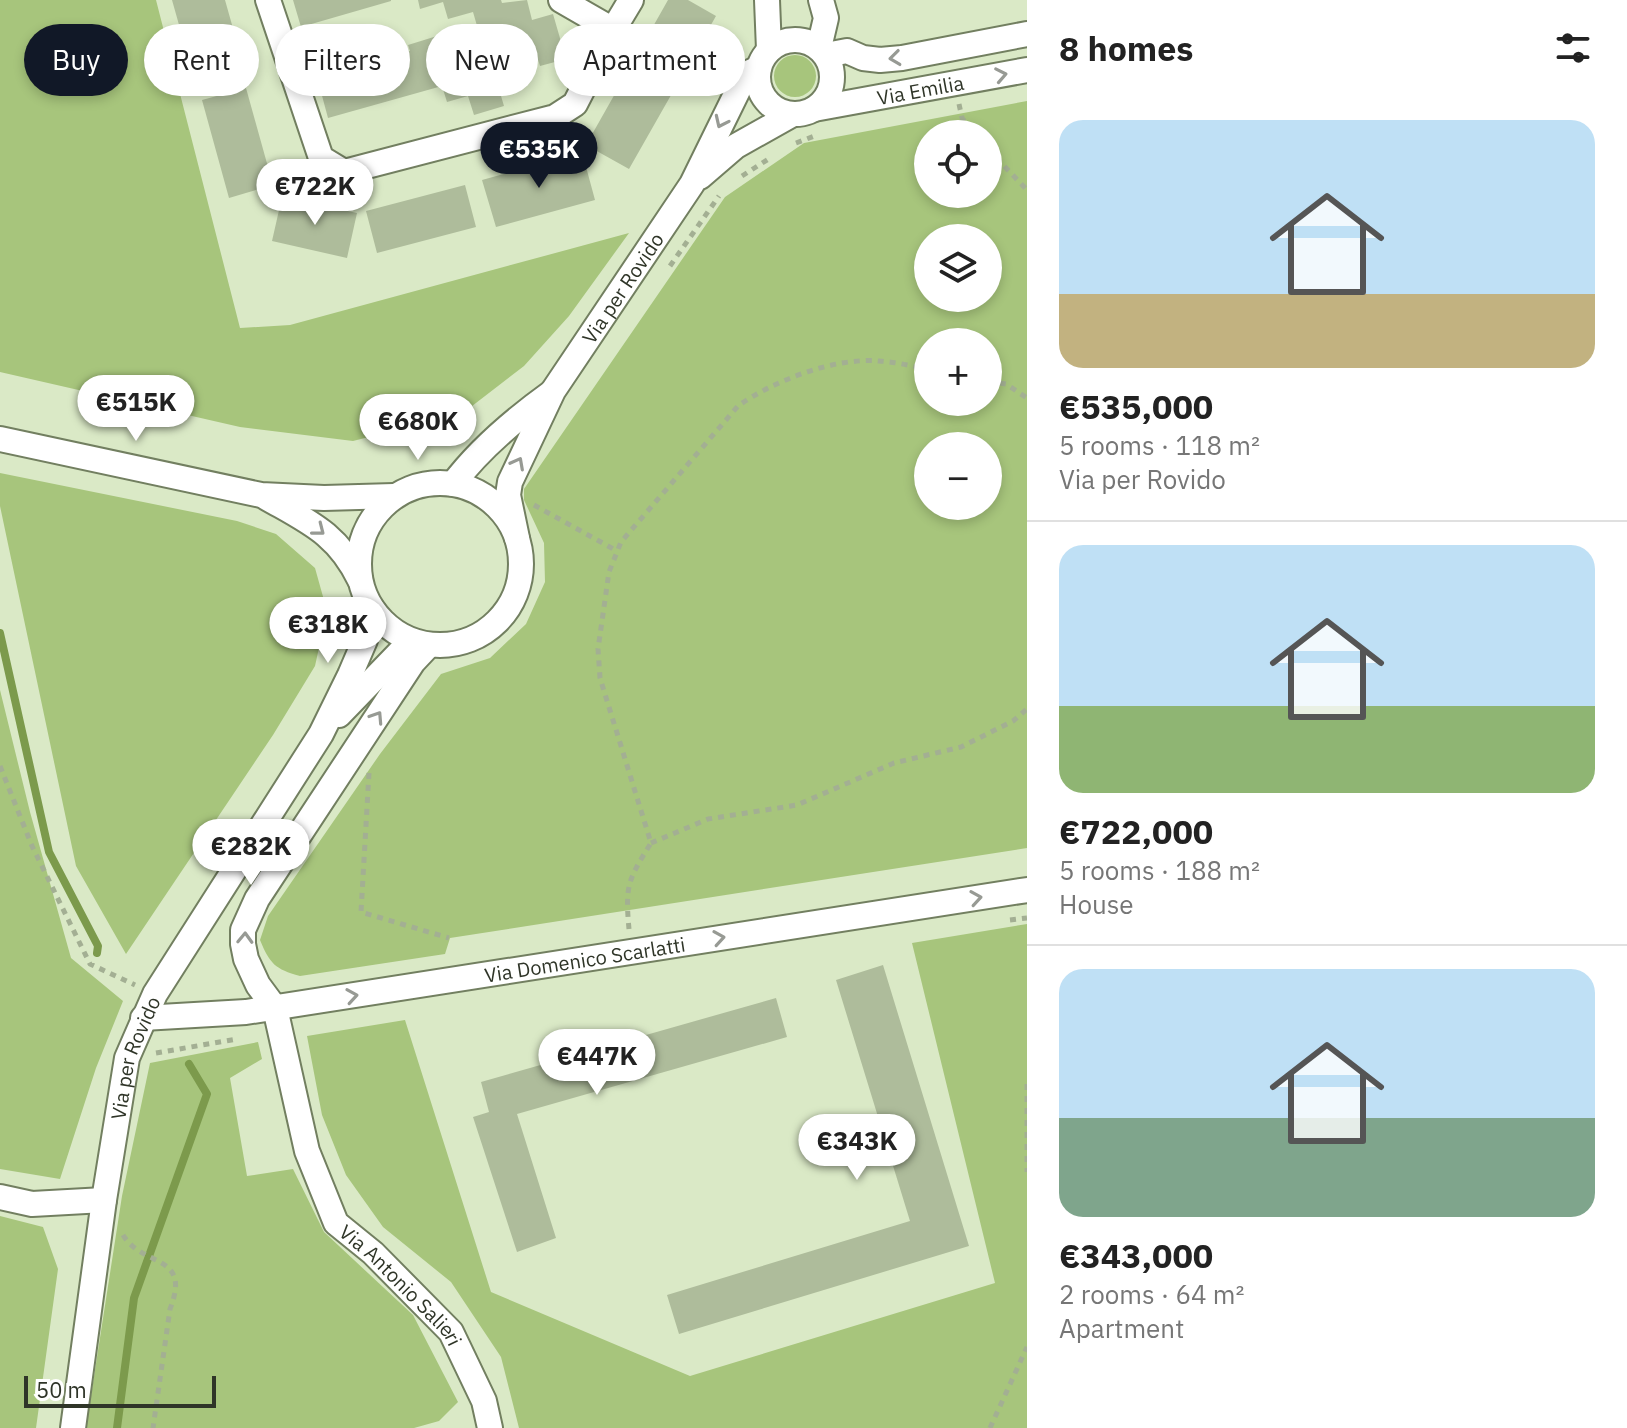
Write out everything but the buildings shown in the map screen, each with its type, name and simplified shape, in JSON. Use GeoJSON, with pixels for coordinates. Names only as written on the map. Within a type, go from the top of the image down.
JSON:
{"type":"FeatureCollection","features":[{"type":"Feature","properties":{"kind":"street"},"geometry":{"type":"LineString","coordinates":[[268,0],[321,158],[344,172],[555,117],[575,104],[579,96]]}},
{"type":"Feature","properties":{"kind":"street"},"geometry":{"type":"LineString","coordinates":[[561,0],[603,24]]}},
{"type":"Feature","properties":{"kind":"street"},"geometry":{"type":"LineString","coordinates":[[617,24],[631,0]]}},
{"type":"Feature","properties":{"kind":"street"},"geometry":{"type":"LineString","coordinates":[[767,0],[760,89],[765,98],[782,112],[810,119],[829,94],[832,83],[831,51],[823,9]]}},
{"type":"Feature","properties":{"kind":"street","name":"Via Emilia"},"geometry":{"type":"LineString","coordinates":[[831,51],[880,60],[1027,34]]}},
{"type":"Feature","properties":{"kind":"street"},"geometry":{"type":"LineString","coordinates":[[764,59],[789,40],[800,40],[831,51]]}},
{"type":"Feature","properties":{"kind":"street","name":"Via per Rovido"},"geometry":{"type":"LineString","coordinates":[[517,538],[508,495],[510,482],[553,391],[692,184],[746,74],[764,59]]}},
{"type":"Feature","properties":{"kind":"street","name":"Via Emilia"},"geometry":{"type":"LineString","coordinates":[[810,119],[956,95],[1027,70]]}},
{"type":"Feature","properties":{"kind":"street","name":"Via per Rovido"},"geometry":{"type":"LineString","coordinates":[[692,184],[736,146],[810,119]]}},
{"type":"Feature","properties":{"kind":"street","name":"Via per Rovido"},"geometry":{"type":"LineString","coordinates":[[453,484],[469,463],[509,425],[553,391]]}},
{"type":"Feature","properties":{"kind":"street"},"geometry":{"type":"LineString","coordinates":[[0,439],[261,495],[324,498],[394,496]]}},
{"type":"Feature","properties":{"kind":"street"},"geometry":{"type":"LineString","coordinates":[[261,495],[322,529],[350,559],[360,582],[373,610],[391,629],[422,643],[464,642],[484,633],[500,619],[513,601],[520,581],[522,559],[508,518],[493,501],[474,489],[432,483],[412,487],[394,496],[376,513],[364,534],[359,558],[360,582]]}},
{"type":"Feature","properties":{"kind":"street","name":"Via per Rovido"},"geometry":{"type":"LineString","coordinates":[[73,1428],[127,1058],[155,994],[321,734],[355,663],[373,610]]}},
{"type":"Feature","properties":{"kind":"street"},"geometry":{"type":"LineString","coordinates":[[275,1008],[258,985],[246,959],[243,930],[257,899],[413,662],[422,643]]}},
{"type":"Feature","properties":{"kind":"street","name":"Via per Rovido"},"geometry":{"type":"LineString","coordinates":[[321,734],[399,653],[422,643]]}},
{"type":"Feature","properties":{"kind":"street","name":"Via Domenico Scarlatti"},"geometry":{"type":"LineString","coordinates":[[143,1018],[223,1015],[275,1008],[1027,890]]}},
{"type":"Feature","properties":{"kind":"street","name":"Via Antonio Salieri"},"geometry":{"type":"LineString","coordinates":[[275,1008],[307,1151],[336,1223],[373,1253],[451,1332],[484,1401],[490,1428]]}},
{"type":"Feature","properties":{"kind":"street"},"geometry":{"type":"LineString","coordinates":[[0,1197],[41,1204],[104,1200]]}},
{"type":"Feature","properties":{"kind":"path"},"geometry":{"type":"LineString","coordinates":[[956,95],[973,104]]}},
{"type":"Feature","properties":{"kind":"path"},"geometry":{"type":"LineString","coordinates":[[956,95],[964,120]]}},
{"type":"Feature","properties":{"kind":"path"},"geometry":{"type":"LineString","coordinates":[[786,147],[810,119]]}},
{"type":"Feature","properties":{"kind":"path"},"geometry":{"type":"LineString","coordinates":[[739,178],[774,155]]}},
{"type":"Feature","properties":{"kind":"path"},"geometry":{"type":"LineString","coordinates":[[1002,164],[1027,190]]}},
{"type":"Feature","properties":{"kind":"path"},"geometry":{"type":"LineString","coordinates":[[664,275],[716,199],[728,188]]}},
{"type":"Feature","properties":{"kind":"path"},"geometry":{"type":"LineString","coordinates":[[651,843],[600,678],[600,633],[609,572],[621,542],[738,406],[757,392],[832,365],[876,360],[914,367]]}},
{"type":"Feature","properties":{"kind":"path"},"geometry":{"type":"LineString","coordinates":[[1002,383],[1027,398]]}},
{"type":"Feature","properties":{"kind":"path"},"geometry":{"type":"LineString","coordinates":[[524,500],[617,551]]}},
{"type":"Feature","properties":{"kind":"path"},"geometry":{"type":"LineString","coordinates":[[632,952],[625,893],[631,874],[651,843],[708,819],[797,805],[894,763],[961,747],[1013,721],[1027,709]]}},
{"type":"Feature","properties":{"kind":"path"},"geometry":{"type":"LineString","coordinates":[[0,766],[32,846],[90,964],[155,994]]}},
{"type":"Feature","properties":{"kind":"path"},"geometry":{"type":"LineString","coordinates":[[369,772],[361,912],[449,938]]}},
{"type":"Feature","properties":{"kind":"path"},"geometry":{"type":"LineString","coordinates":[[1027,1084],[1027,1172]]}},
{"type":"Feature","properties":{"kind":"path"},"geometry":{"type":"LineString","coordinates":[[134,1249],[162,1261],[176,1279],[153,1428]]}},
{"type":"Feature","properties":{"kind":"path"},"geometry":{"type":"LineString","coordinates":[[990,1428],[1027,1347]]}},
{"type":"Feature","properties":{"kind":"green space"},"geometry":{"type":"Polygon","coordinates":[[[0,0],[156,0],[162,24],[144,24],[144,96],[181,96],[240,328],[290,325],[629,233],[569,316],[524,366],[463,413],[353,441],[240,427],[0,372],[0,0]]]}},
{"type":"Feature","properties":{"kind":"green space"},"geometry":{"type":"Polygon","coordinates":[[[795,55],[810,61],[816,76],[810,91],[795,97],[780,91],[774,76],[780,61],[795,55]]]}},
{"type":"Feature","properties":{"kind":"green space"},"geometry":{"type":"Polygon","coordinates":[[[1027,101],[1027,848],[450,938],[445,954],[300,976],[279,968],[270,960],[260,940],[268,916],[380,754],[441,674],[490,658],[526,624],[545,582],[544,543],[524,500],[524,489],[725,197],[804,143],[914,122],[914,208],[1002,208],[1002,120],[926,120],[1027,101]]]}},
{"type":"Feature","properties":{"kind":"green space"},"geometry":{"type":"Polygon","coordinates":[[[0,473],[237,521],[276,534],[315,568],[327,611],[315,666],[273,735],[126,954],[76,866],[0,506],[0,473]]]}},
{"type":"Feature","properties":{"kind":"green space"},"geometry":{"type":"Polygon","coordinates":[[[0,690],[71,958],[123,1001],[96,1068],[60,1179],[0,1169],[0,690]]]}},
{"type":"Feature","properties":{"kind":"green space"},"geometry":{"type":"Polygon","coordinates":[[[1027,924],[1027,1428],[519,1428],[501,1357],[451,1282],[383,1227],[346,1175],[322,1115],[307,1036],[405,1020],[491,1292],[690,1376],[995,1283],[912,943],[1027,924]]]}},
{"type":"Feature","properties":{"kind":"green space"},"geometry":{"type":"Polygon","coordinates":[[[258,1042],[262,1059],[230,1078],[247,1176],[293,1169],[324,1232],[413,1315],[458,1402],[439,1421],[414,1428],[86,1428],[122,1196],[150,1063],[258,1042]]]}},
{"type":"Feature","properties":{"kind":"green space"},"geometry":{"type":"Polygon","coordinates":[[[0,1216],[43,1227],[58,1269],[36,1428],[0,1428],[0,1216]]]}},
{"type":"Feature","properties":{"kind":"waterway"},"geometry":{"type":"LineString","coordinates":[[0,633],[49,852],[98,946],[97,953]]}},
{"type":"Feature","properties":{"kind":"waterway"},"geometry":{"type":"LineString","coordinates":[[117,1428],[134,1298],[207,1094],[189,1064]]}}]}
